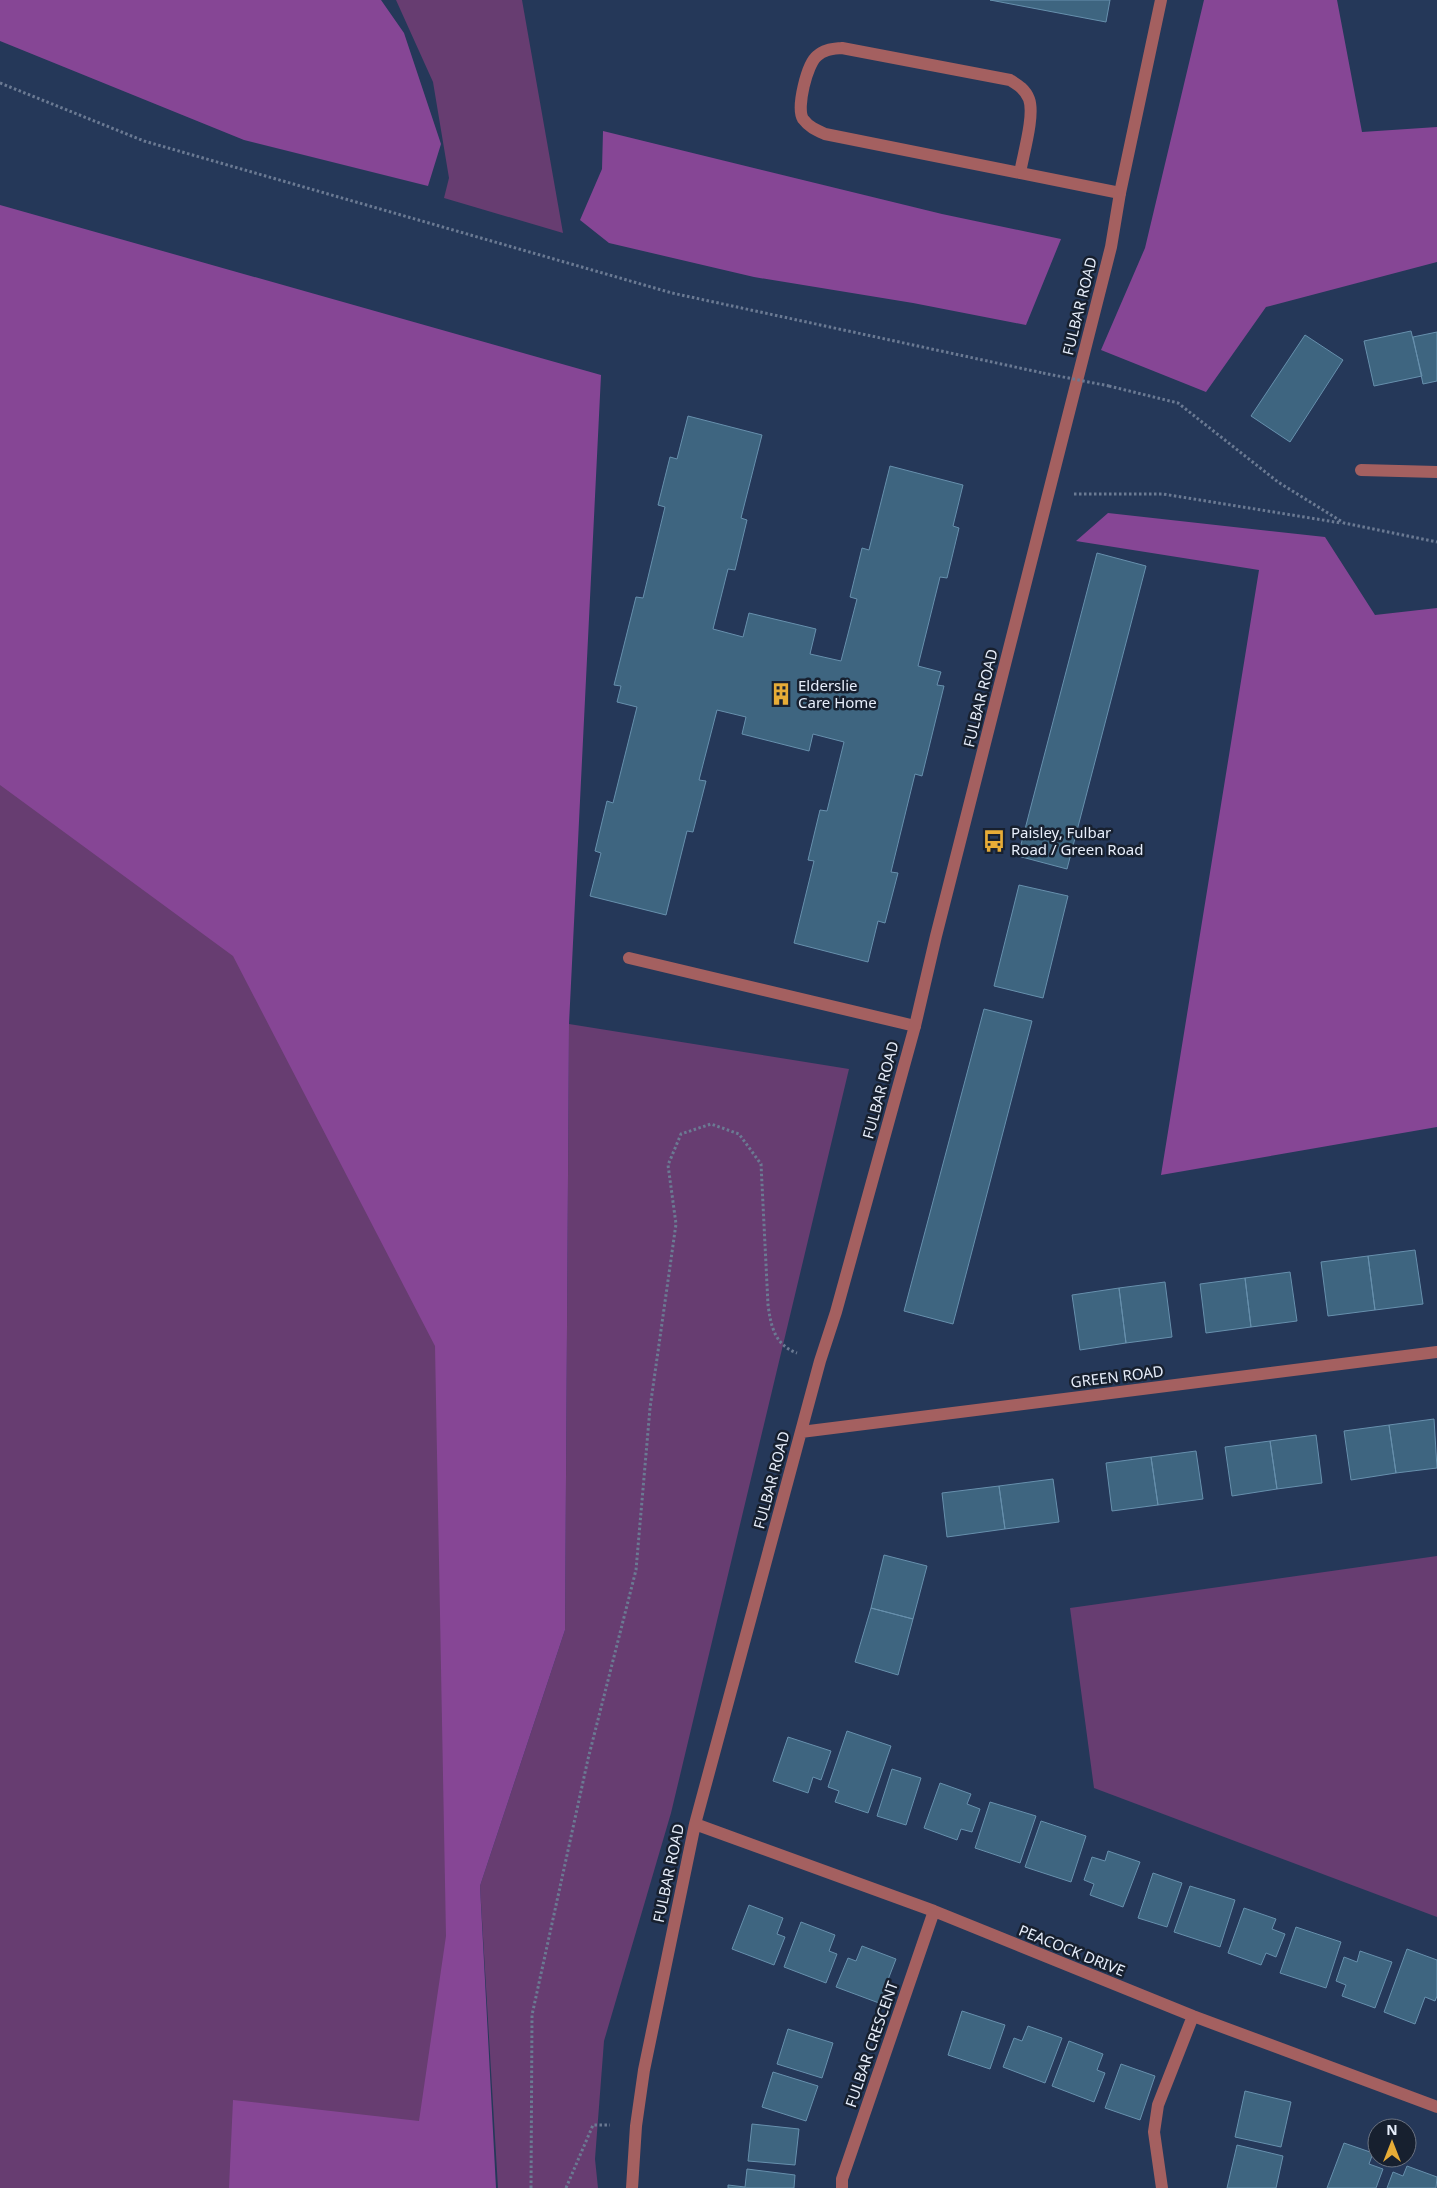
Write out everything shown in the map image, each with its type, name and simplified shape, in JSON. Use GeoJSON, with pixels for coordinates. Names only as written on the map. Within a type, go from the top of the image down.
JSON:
{"type":"FeatureCollection","features":[{"type":"Feature","properties":{"kind":"street","name":"FULBAR ROAD"},"geometry":{"type":"LineString","coordinates":[[632,2188],[636,2126],[644,2070],[695,1824],[820,1361],[836,1312],[915,1026],[938,926],[1111,246],[1120,193],[1161,0]]}},
{"type":"Feature","properties":{"kind":"street"},"geometry":{"type":"LineString","coordinates":[[1020,173],[1030,115],[1030,100],[1022,88],[1010,80],[842,48],[826,50],[815,56],[808,69],[800,106],[802,117],[811,128],[826,134],[1020,173],[1120,193]]}},
{"type":"Feature","properties":{"kind":"street"},"geometry":{"type":"LineString","coordinates":[[1361,470],[1437,472]]}},
{"type":"Feature","properties":{"kind":"street"},"geometry":{"type":"LineString","coordinates":[[629,958],[915,1026]]}},
{"type":"Feature","properties":{"kind":"street","name":"GREEN ROAD"},"geometry":{"type":"LineString","coordinates":[[801,1432],[1437,1352]]}},
{"type":"Feature","properties":{"kind":"street","name":"PEACOCK DRIVE"},"geometry":{"type":"LineString","coordinates":[[695,1824],[934,1911],[1193,2016],[1437,2107]]}},
{"type":"Feature","properties":{"kind":"street","name":"FULBAR CRESCENT"},"geometry":{"type":"LineString","coordinates":[[842,2188],[842,2179],[934,1911]]}},
{"type":"Feature","properties":{"kind":"street"},"geometry":{"type":"LineString","coordinates":[[1162,2188],[1154,2132],[1158,2105],[1193,2016]]}},
{"type":"Feature","properties":{"kind":"path"},"geometry":{"type":"LineString","coordinates":[[0,83],[144,141],[672,292],[1109,386],[1178,403],[1278,482],[1344,523]]}},
{"type":"Feature","properties":{"kind":"path"},"geometry":{"type":"LineString","coordinates":[[1049,492],[1163,494],[1344,523],[1437,542]]}},
{"type":"Feature","properties":{"kind":"path"},"geometry":{"type":"LineString","coordinates":[[531,2188],[532,2014],[588,1759],[636,1570],[650,1408],[676,1224],[668,1165],[682,1134],[711,1124],[739,1134],[761,1164],[768,1305],[772,1327],[785,1348],[820,1361]]}},
{"type":"Feature","properties":{"kind":"path"},"geometry":{"type":"LineString","coordinates":[[566,2188],[593,2125],[636,2126]]}},
{"type":"Feature","properties":{"kind":"shaded area"},"geometry":{"type":"Polygon","coordinates":[[[0,0],[381,0],[404,33],[441,144],[428,186],[244,140],[0,41],[0,0]]]}},
{"type":"Feature","properties":{"kind":"shaded area"},"geometry":{"type":"Polygon","coordinates":[[[396,0],[522,0],[563,233],[444,198],[449,178],[433,82],[396,0]]]}},
{"type":"Feature","properties":{"kind":"shaded area"},"geometry":{"type":"Polygon","coordinates":[[[1204,0],[1337,0],[1362,132],[1437,127],[1437,262],[1266,307],[1206,392],[1101,350],[1145,248],[1204,0]]]}},
{"type":"Feature","properties":{"kind":"shaded area"},"geometry":{"type":"Polygon","coordinates":[[[603,131],[942,214],[1061,239],[1026,325],[913,303],[754,277],[609,243],[580,220],[602,169],[603,131]]]}},
{"type":"Feature","properties":{"kind":"shaded area"},"geometry":{"type":"Polygon","coordinates":[[[0,205],[601,375],[569,1024],[565,1630],[480,1886],[496,2188],[229,2188],[233,2100],[419,2121],[446,1936],[435,1346],[233,956],[0,785],[0,205]]]}},
{"type":"Feature","properties":{"kind":"shaded area"},"geometry":{"type":"Polygon","coordinates":[[[0,224],[588,383],[436,2188],[0,2188],[0,224]]]}},
{"type":"Feature","properties":{"kind":"shaded area"},"geometry":{"type":"Polygon","coordinates":[[[1108,513],[1325,537],[1375,615],[1437,608],[1437,1127],[1161,1175],[1259,570],[1076,541],[1108,513]]]}},
{"type":"Feature","properties":{"kind":"shaded area"},"geometry":{"type":"Polygon","coordinates":[[[569,1024],[849,1069],[671,1813],[604,2041],[595,2159],[598,2188],[498,2188],[480,1886],[565,1630],[569,1024]]]}},
{"type":"Feature","properties":{"kind":"shaded area"},"geometry":{"type":"Polygon","coordinates":[[[1437,1556],[1437,1917],[1094,1788],[1070,1608],[1437,1556]]]}},
{"type":"Feature","properties":{"kind":"building"},"geometry":{"type":"Polygon","coordinates":[[[990,0],[1110,0],[1106,22],[990,0]]]}},
{"type":"Feature","properties":{"kind":"building"},"geometry":{"type":"Polygon","coordinates":[[[1411,331],[1422,376],[1374,386],[1364,341],[1411,331]]]}},
{"type":"Feature","properties":{"kind":"building"},"geometry":{"type":"Polygon","coordinates":[[[1437,332],[1437,381],[1423,384],[1413,337],[1437,332]]]}},
{"type":"Feature","properties":{"kind":"building"},"geometry":{"type":"Polygon","coordinates":[[[1305,335],[1343,360],[1290,442],[1251,416],[1305,335]]]}},
{"type":"Feature","properties":{"kind":"building","name":"Elderslie Care Home"},"geometry":{"type":"Polygon","coordinates":[[[688,416],[762,435],[741,518],[747,520],[735,570],[728,569],[713,629],[743,637],[749,613],[816,629],[810,654],[841,661],[857,599],[850,597],[862,548],[869,550],[890,466],[963,485],[953,526],[959,528],[947,578],[940,577],[918,666],[941,672],[937,685],[944,686],[922,776],[915,774],[891,872],[898,873],[885,923],[878,921],[868,962],[794,943],[814,861],[808,860],[820,810],[827,811],[844,742],[813,734],[809,751],[742,734],[746,717],[717,710],[699,780],[706,781],[693,832],[687,831],[666,915],[590,896],[601,853],[595,851],[607,801],[613,803],[637,707],[617,702],[621,686],[614,685],[636,597],[643,598],[665,507],[658,505],[670,457],[677,459],[688,416]]]}},
{"type":"Feature","properties":{"kind":"building"},"geometry":{"type":"Polygon","coordinates":[[[1097,553],[1146,566],[1067,869],[1018,856],[1097,553]]]}},
{"type":"Feature","properties":{"kind":"building"},"geometry":{"type":"Polygon","coordinates":[[[1019,885],[1068,896],[1043,998],[994,986],[1019,885]]]}},
{"type":"Feature","properties":{"kind":"building"},"geometry":{"type":"Polygon","coordinates":[[[984,1009],[1032,1021],[953,1324],[904,1311],[984,1009]]]}},
{"type":"Feature","properties":{"kind":"building"},"geometry":{"type":"Polygon","coordinates":[[[1415,1250],[1423,1304],[1375,1310],[1368,1256],[1415,1250]]]}},
{"type":"Feature","properties":{"kind":"building"},"geometry":{"type":"Polygon","coordinates":[[[1368,1256],[1375,1310],[1328,1316],[1321,1262],[1368,1256]]]}},
{"type":"Feature","properties":{"kind":"building"},"geometry":{"type":"Polygon","coordinates":[[[1290,1272],[1297,1321],[1251,1327],[1245,1278],[1290,1272]]]}},
{"type":"Feature","properties":{"kind":"building"},"geometry":{"type":"Polygon","coordinates":[[[1245,1278],[1251,1327],[1206,1333],[1200,1284],[1245,1278]]]}},
{"type":"Feature","properties":{"kind":"building"},"geometry":{"type":"Polygon","coordinates":[[[1165,1282],[1172,1337],[1126,1343],[1119,1288],[1165,1282]]]}},
{"type":"Feature","properties":{"kind":"building"},"geometry":{"type":"Polygon","coordinates":[[[1119,1288],[1126,1343],[1080,1350],[1072,1295],[1119,1288]]]}},
{"type":"Feature","properties":{"kind":"building"},"geometry":{"type":"Polygon","coordinates":[[[1434,1419],[1437,1468],[1396,1473],[1389,1425],[1434,1419]]]}},
{"type":"Feature","properties":{"kind":"building"},"geometry":{"type":"Polygon","coordinates":[[[1389,1425],[1396,1473],[1351,1480],[1344,1431],[1389,1425]]]}},
{"type":"Feature","properties":{"kind":"building"},"geometry":{"type":"Polygon","coordinates":[[[1316,1435],[1322,1483],[1277,1489],[1270,1441],[1316,1435]]]}},
{"type":"Feature","properties":{"kind":"building"},"geometry":{"type":"Polygon","coordinates":[[[1270,1441],[1277,1489],[1232,1496],[1225,1447],[1270,1441]]]}},
{"type":"Feature","properties":{"kind":"building"},"geometry":{"type":"Polygon","coordinates":[[[1196,1451],[1203,1499],[1158,1505],[1151,1457],[1196,1451]]]}},
{"type":"Feature","properties":{"kind":"building"},"geometry":{"type":"Polygon","coordinates":[[[1151,1457],[1158,1505],[1112,1511],[1106,1463],[1151,1457]]]}},
{"type":"Feature","properties":{"kind":"building"},"geometry":{"type":"Polygon","coordinates":[[[1053,1479],[1059,1522],[1005,1529],[999,1486],[1053,1479]]]}},
{"type":"Feature","properties":{"kind":"building"},"geometry":{"type":"Polygon","coordinates":[[[999,1486],[1005,1529],[947,1537],[942,1493],[999,1486]]]}},
{"type":"Feature","properties":{"kind":"building"},"geometry":{"type":"Polygon","coordinates":[[[884,1555],[927,1566],[913,1619],[871,1608],[884,1555]]]}},
{"type":"Feature","properties":{"kind":"building"},"geometry":{"type":"Polygon","coordinates":[[[871,1608],[913,1619],[898,1675],[855,1662],[871,1608]]]}},
{"type":"Feature","properties":{"kind":"building"},"geometry":{"type":"Polygon","coordinates":[[[847,1731],[891,1746],[868,1813],[835,1802],[839,1791],[828,1787],[847,1731]]]}},
{"type":"Feature","properties":{"kind":"building"},"geometry":{"type":"Polygon","coordinates":[[[788,1737],[831,1751],[821,1780],[813,1777],[808,1793],[773,1781],[788,1737]]]}},
{"type":"Feature","properties":{"kind":"building"},"geometry":{"type":"Polygon","coordinates":[[[892,1769],[921,1778],[906,1825],[877,1816],[892,1769]]]}},
{"type":"Feature","properties":{"kind":"building"},"geometry":{"type":"Polygon","coordinates":[[[940,1783],[971,1794],[967,1804],[980,1809],[972,1832],[961,1829],[957,1840],[924,1828],[940,1783]]]}},
{"type":"Feature","properties":{"kind":"building"},"geometry":{"type":"Polygon","coordinates":[[[990,1802],[1036,1816],[1020,1863],[975,1848],[990,1802]]]}},
{"type":"Feature","properties":{"kind":"building"},"geometry":{"type":"Polygon","coordinates":[[[1041,1821],[1086,1836],[1071,1882],[1025,1867],[1041,1821]]]}},
{"type":"Feature","properties":{"kind":"building"},"geometry":{"type":"Polygon","coordinates":[[[1108,1851],[1140,1862],[1123,1907],[1090,1895],[1094,1884],[1084,1880],[1092,1857],[1105,1861],[1108,1851]]]}},
{"type":"Feature","properties":{"kind":"building"},"geometry":{"type":"Polygon","coordinates":[[[1153,1873],[1182,1883],[1167,1927],[1138,1918],[1153,1873]]]}},
{"type":"Feature","properties":{"kind":"building"},"geometry":{"type":"Polygon","coordinates":[[[1190,1886],[1235,1900],[1220,1947],[1174,1932],[1190,1886]]]}},
{"type":"Feature","properties":{"kind":"building"},"geometry":{"type":"Polygon","coordinates":[[[749,1905],[783,1918],[777,1934],[785,1937],[774,1965],[732,1949],[749,1905]]]}},
{"type":"Feature","properties":{"kind":"building"},"geometry":{"type":"Polygon","coordinates":[[[1244,1908],[1276,1919],[1272,1929],[1285,1934],[1276,1957],[1266,1953],[1261,1965],[1228,1953],[1244,1908]]]}},
{"type":"Feature","properties":{"kind":"building"},"geometry":{"type":"Polygon","coordinates":[[[801,1922],[835,1935],[829,1951],[837,1954],[826,1983],[784,1967],[801,1922]]]}},
{"type":"Feature","properties":{"kind":"building"},"geometry":{"type":"Polygon","coordinates":[[[1296,1927],[1341,1942],[1326,1988],[1280,1973],[1296,1927]]]}},
{"type":"Feature","properties":{"kind":"building"},"geometry":{"type":"Polygon","coordinates":[[[862,1946],[896,1959],[879,2003],[836,1987],[848,1958],[856,1961],[862,1946]]]}},
{"type":"Feature","properties":{"kind":"building"},"geometry":{"type":"Polygon","coordinates":[[[1407,1949],[1437,1960],[1437,1996],[1435,2001],[1425,1997],[1415,2024],[1384,2012],[1407,1949]]]}},
{"type":"Feature","properties":{"kind":"building"},"geometry":{"type":"Polygon","coordinates":[[[1360,1951],[1392,1962],[1375,2008],[1342,1996],[1346,1985],[1336,1981],[1344,1957],[1357,1962],[1360,1951]]]}},
{"type":"Feature","properties":{"kind":"building"},"geometry":{"type":"Polygon","coordinates":[[[962,2011],[1005,2025],[990,2069],[948,2055],[962,2011]]]}},
{"type":"Feature","properties":{"kind":"building"},"geometry":{"type":"Polygon","coordinates":[[[1028,2026],[1062,2038],[1045,2083],[1003,2067],[1014,2038],[1022,2041],[1028,2026]]]}},
{"type":"Feature","properties":{"kind":"building"},"geometry":{"type":"Polygon","coordinates":[[[788,2029],[833,2043],[822,2078],[777,2064],[788,2029]]]}},
{"type":"Feature","properties":{"kind":"building"},"geometry":{"type":"Polygon","coordinates":[[[1069,2041],[1103,2054],[1097,2070],[1105,2073],[1094,2102],[1052,2086],[1069,2041]]]}},
{"type":"Feature","properties":{"kind":"building"},"geometry":{"type":"Polygon","coordinates":[[[1121,2064],[1155,2076],[1140,2120],[1105,2108],[1121,2064]]]}},
{"type":"Feature","properties":{"kind":"building"},"geometry":{"type":"Polygon","coordinates":[[[773,2072],[818,2086],[806,2121],[762,2107],[773,2072]]]}},
{"type":"Feature","properties":{"kind":"building"},"geometry":{"type":"Polygon","coordinates":[[[1245,2091],[1291,2102],[1281,2147],[1235,2137],[1245,2091]]]}},
{"type":"Feature","properties":{"kind":"building"},"geometry":{"type":"Polygon","coordinates":[[[752,2124],[799,2129],[795,2165],[748,2161],[752,2124]]]}},
{"type":"Feature","properties":{"kind":"building"},"geometry":{"type":"Polygon","coordinates":[[[1344,2143],[1367,2151],[1367,2168],[1383,2169],[1376,2188],[1327,2188],[1344,2143]]]}},
{"type":"Feature","properties":{"kind":"building"},"geometry":{"type":"Polygon","coordinates":[[[1237,2145],[1283,2156],[1276,2188],[1227,2188],[1237,2145]]]}},
{"type":"Feature","properties":{"kind":"building"},"geometry":{"type":"Polygon","coordinates":[[[1406,2168],[1412,2168],[1437,2177],[1436,2188],[1387,2188],[1393,2172],[1403,2176],[1406,2168]]]}},
{"type":"Feature","properties":{"kind":"building"},"geometry":{"type":"Polygon","coordinates":[[[747,2169],[795,2175],[794,2188],[728,2188],[728,2185],[745,2187],[747,2169]]]}},
{"type":"Feature","properties":{"kind":"place","name":"Elderslie Care Home"},"geometry":{"type":"Point","coordinates":[781,694]}},
{"type":"Feature","properties":{"kind":"place","name":"Paisley, Fulbar Road / Green Road"},"geometry":{"type":"Point","coordinates":[994,841]}}]}
